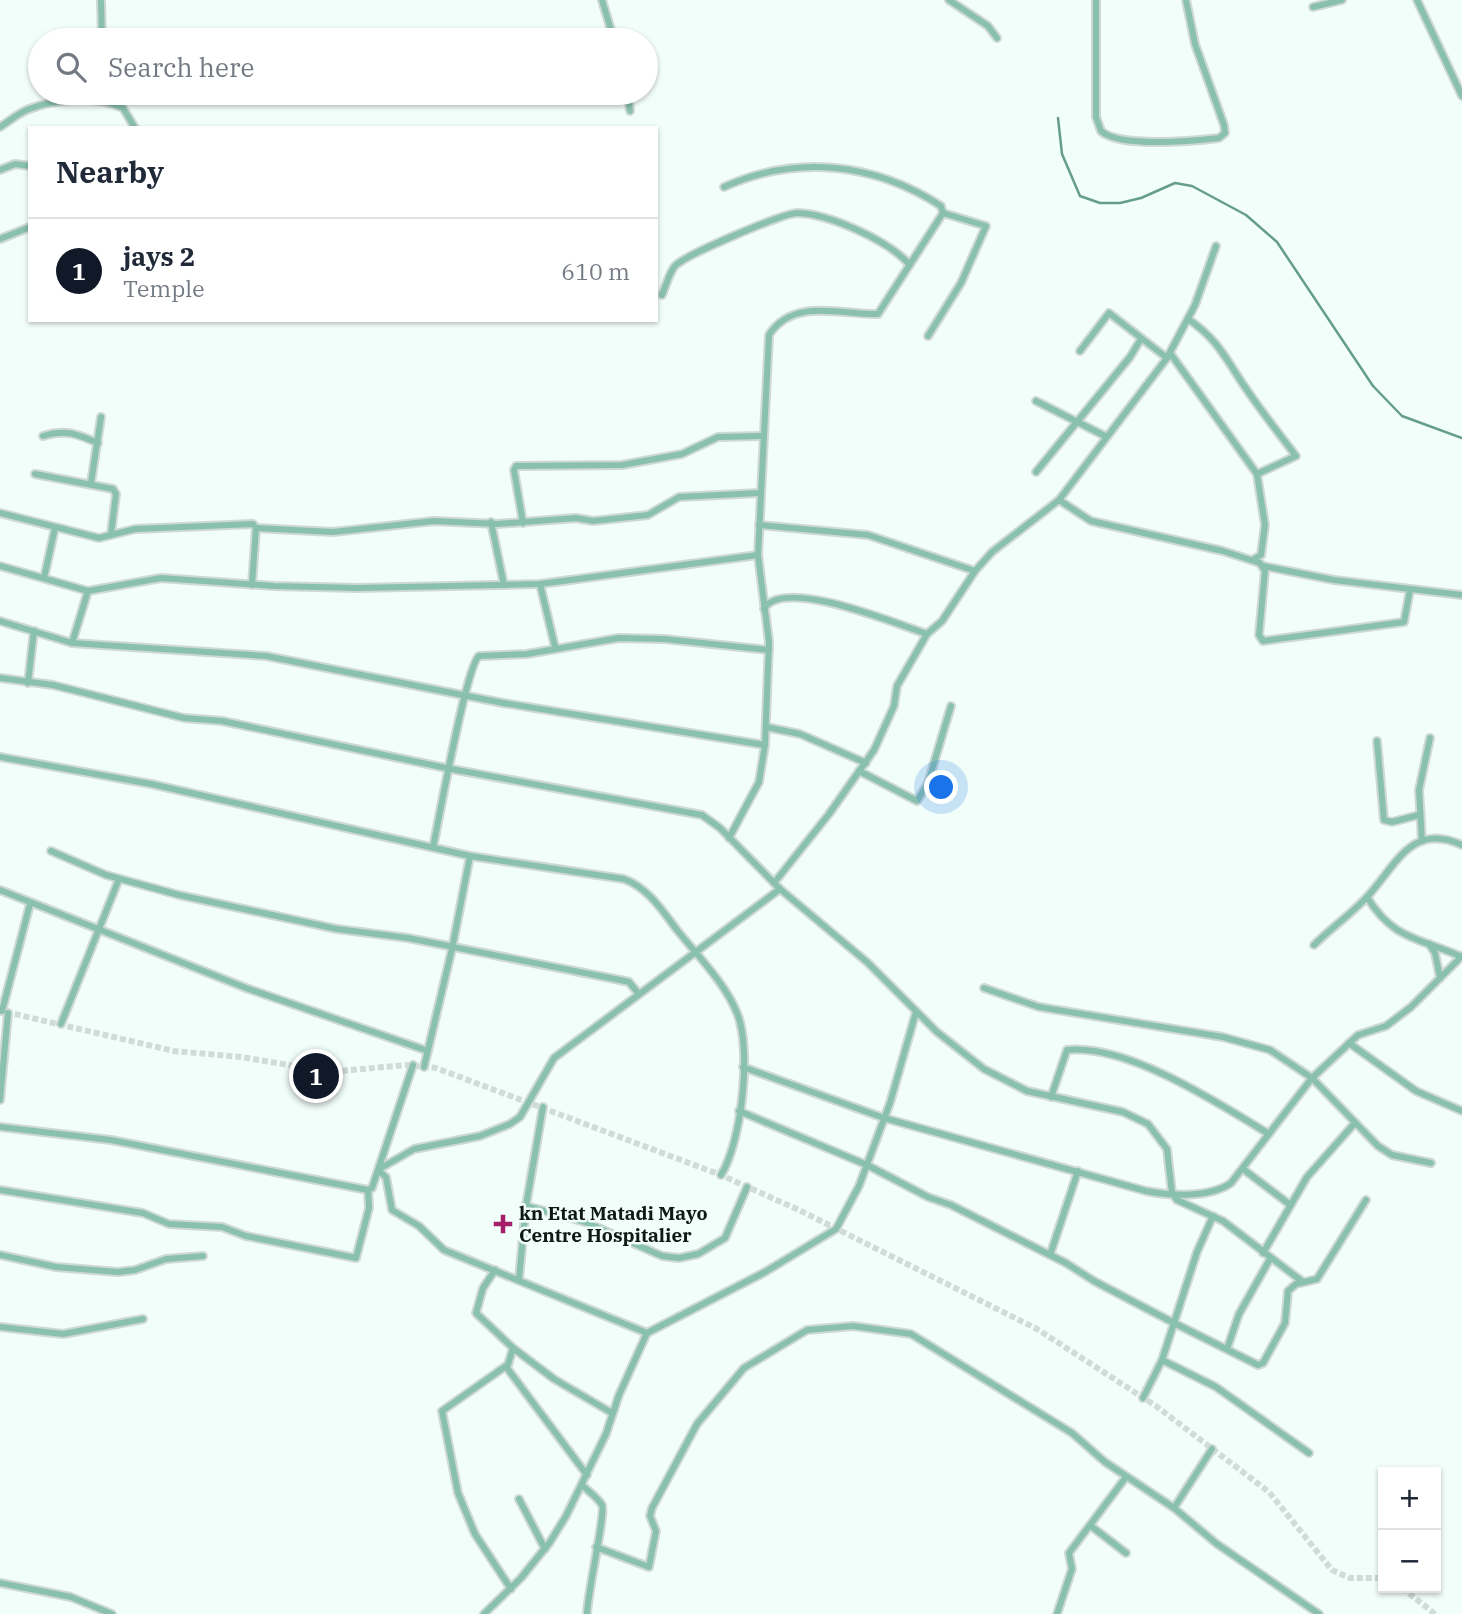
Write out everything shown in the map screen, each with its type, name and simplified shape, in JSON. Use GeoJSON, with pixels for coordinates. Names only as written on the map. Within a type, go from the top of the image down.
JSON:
{"type":"FeatureCollection","features":[{"type":"Feature","properties":{"kind":"street"},"geometry":{"type":"LineString","coordinates":[[101,0],[102,28]]}},
{"type":"Feature","properties":{"kind":"street"},"geometry":{"type":"LineString","coordinates":[[602,0],[610,28]]}},
{"type":"Feature","properties":{"kind":"street"},"geometry":{"type":"LineString","coordinates":[[949,0],[969,16],[989,26],[997,38]]}},
{"type":"Feature","properties":{"kind":"street"},"geometry":{"type":"LineString","coordinates":[[1096,0],[1096,117],[1101,131],[1113,138],[1138,140],[1219,138],[1225,133],[1224,125],[1195,44],[1186,0]]}},
{"type":"Feature","properties":{"kind":"street"},"geometry":{"type":"LineString","coordinates":[[1313,7],[1342,0]]}},
{"type":"Feature","properties":{"kind":"street"},"geometry":{"type":"LineString","coordinates":[[1417,0],[1462,96]]}},
{"type":"Feature","properties":{"kind":"street"},"geometry":{"type":"LineString","coordinates":[[0,127],[26,110],[48,105]]}},
{"type":"Feature","properties":{"kind":"street"},"geometry":{"type":"LineString","coordinates":[[115,105],[123,108],[134,126]]}},
{"type":"Feature","properties":{"kind":"street"},"geometry":{"type":"LineString","coordinates":[[629,105],[630,111]]}},
{"type":"Feature","properties":{"kind":"street"},"geometry":{"type":"LineString","coordinates":[[0,170],[15,163],[28,166]]}},
{"type":"Feature","properties":{"kind":"street"},"geometry":{"type":"LineString","coordinates":[[724,187],[786,167],[842,169],[901,182],[941,206],[943,213]]}},
{"type":"Feature","properties":{"kind":"street"},"geometry":{"type":"LineString","coordinates":[[729,838],[759,782],[765,746],[769,650],[758,555],[758,525],[768,344],[778,322],[806,312],[877,315],[908,263],[943,213]]}},
{"type":"Feature","properties":{"kind":"street"},"geometry":{"type":"LineString","coordinates":[[928,336],[961,283],[986,226],[943,213]]}},
{"type":"Feature","properties":{"kind":"street"},"geometry":{"type":"LineString","coordinates":[[662,295],[679,263],[739,234],[792,214],[810,215],[866,234],[888,246],[908,263]]}},
{"type":"Feature","properties":{"kind":"street"},"geometry":{"type":"LineString","coordinates":[[0,239],[28,228]]}},
{"type":"Feature","properties":{"kind":"street"},"geometry":{"type":"LineString","coordinates":[[774,883],[866,763],[894,706],[897,686],[927,634],[942,621],[975,571],[1028,522],[1050,510],[1059,500],[1105,436],[1169,356],[1188,319],[1216,246]]}},
{"type":"Feature","properties":{"kind":"street"},"geometry":{"type":"LineString","coordinates":[[1080,351],[1109,313],[1141,339],[1169,356],[1257,474],[1265,530],[1261,555],[1254,559]]}},
{"type":"Feature","properties":{"kind":"street"},"geometry":{"type":"LineString","coordinates":[[1188,319],[1205,331],[1225,352],[1244,386],[1296,456],[1257,474]]}},
{"type":"Feature","properties":{"kind":"street"},"geometry":{"type":"LineString","coordinates":[[1036,472],[1130,357],[1141,339]]}},
{"type":"Feature","properties":{"kind":"street"},"geometry":{"type":"LineString","coordinates":[[1036,401],[1105,436]]}},
{"type":"Feature","properties":{"kind":"street"},"geometry":{"type":"LineString","coordinates":[[91,483],[101,417]]}},
{"type":"Feature","properties":{"kind":"street"},"geometry":{"type":"LineString","coordinates":[[43,436],[66,431],[88,436],[98,443]]}},
{"type":"Feature","properties":{"kind":"street"},"geometry":{"type":"LineString","coordinates":[[523,523],[514,470],[516,466],[622,465],[682,454],[718,437],[762,436]]}},
{"type":"Feature","properties":{"kind":"street"},"geometry":{"type":"LineString","coordinates":[[35,474],[91,483],[115,491],[111,534]]}},
{"type":"Feature","properties":{"kind":"street"},"geometry":{"type":"LineString","coordinates":[[0,513],[99,538],[111,534],[253,524],[256,528],[334,532],[433,521],[523,523],[641,516],[656,512],[667,501],[679,497],[759,493]]}},
{"type":"Feature","properties":{"kind":"street"},"geometry":{"type":"LineString","coordinates":[[1059,500],[1091,521],[1254,559],[1264,566],[1334,580],[1462,595]]}},
{"type":"Feature","properties":{"kind":"street"},"geometry":{"type":"LineString","coordinates":[[491,522],[505,585]]}},
{"type":"Feature","properties":{"kind":"street"},"geometry":{"type":"LineString","coordinates":[[758,525],[868,536],[975,571]]}},
{"type":"Feature","properties":{"kind":"street"},"geometry":{"type":"LineString","coordinates":[[44,578],[55,528]]}},
{"type":"Feature","properties":{"kind":"street"},"geometry":{"type":"LineString","coordinates":[[252,585],[256,528]]}},
{"type":"Feature","properties":{"kind":"street"},"geometry":{"type":"LineString","coordinates":[[0,566],[89,591],[161,578],[252,585],[356,588],[540,584],[758,555]]}},
{"type":"Feature","properties":{"kind":"street"},"geometry":{"type":"LineString","coordinates":[[1264,566],[1259,635],[1263,641],[1404,622],[1410,590]]}},
{"type":"Feature","properties":{"kind":"street"},"geometry":{"type":"LineString","coordinates":[[540,584],[555,648]]}},
{"type":"Feature","properties":{"kind":"street"},"geometry":{"type":"LineString","coordinates":[[72,643],[89,591]]}},
{"type":"Feature","properties":{"kind":"street"},"geometry":{"type":"LineString","coordinates":[[764,609],[768,602],[779,597],[815,600],[927,634]]}},
{"type":"Feature","properties":{"kind":"street"},"geometry":{"type":"LineString","coordinates":[[0,621],[72,643],[266,656],[464,695],[765,746]]}},
{"type":"Feature","properties":{"kind":"street"},"geometry":{"type":"LineString","coordinates":[[28,683],[34,631]]}},
{"type":"Feature","properties":{"kind":"street"},"geometry":{"type":"LineString","coordinates":[[433,847],[464,695],[473,662],[478,656],[527,654],[601,639],[639,638],[769,650]]}},
{"type":"Feature","properties":{"kind":"street"},"geometry":{"type":"LineString","coordinates":[[0,678],[53,685],[184,718],[222,721],[451,769],[691,812],[708,818],[780,889],[866,962],[960,1052],[1007,1083],[1051,1097],[1123,1112],[1148,1124],[1160,1135],[1167,1149],[1172,1193],[1185,1204],[1213,1216],[1303,1282]]}},
{"type":"Feature","properties":{"kind":"street"},"geometry":{"type":"LineString","coordinates":[[859,771],[917,801],[928,783],[951,706]]}},
{"type":"Feature","properties":{"kind":"street"},"geometry":{"type":"LineString","coordinates":[[766,727],[800,734],[866,763]]}},
{"type":"Feature","properties":{"kind":"street"},"geometry":{"type":"LineString","coordinates":[[1422,841],[1419,790],[1430,738]]}},
{"type":"Feature","properties":{"kind":"street"},"geometry":{"type":"LineString","coordinates":[[1377,741],[1384,820],[1392,822],[1419,814]]}},
{"type":"Feature","properties":{"kind":"street"},"geometry":{"type":"LineString","coordinates":[[0,757],[151,784],[470,856],[631,882],[645,891],[696,953],[736,1010],[743,1039],[743,1067],[735,1138],[721,1175]]}},
{"type":"Feature","properties":{"kind":"street"},"geometry":{"type":"LineString","coordinates":[[1314,945],[1367,897],[1410,844],[1446,838],[1462,845]]}},
{"type":"Feature","properties":{"kind":"street"},"geometry":{"type":"LineString","coordinates":[[51,851],[119,879],[318,926],[408,938],[452,949],[629,982],[638,993]]}},
{"type":"Feature","properties":{"kind":"street"},"geometry":{"type":"LineString","coordinates":[[424,1067],[452,949],[470,856]]}},
{"type":"Feature","properties":{"kind":"street"},"geometry":{"type":"LineString","coordinates":[[61,1024],[119,879]]}},
{"type":"Feature","properties":{"kind":"street"},"geometry":{"type":"LineString","coordinates":[[381,1170],[415,1149],[480,1136],[520,1117],[554,1058],[780,889]]}},
{"type":"Feature","properties":{"kind":"street"},"geometry":{"type":"LineString","coordinates":[[0,890],[246,988],[428,1051]]}},
{"type":"Feature","properties":{"kind":"street"},"geometry":{"type":"LineString","coordinates":[[743,1067],[884,1118],[1156,1193],[1224,1188],[1242,1170],[1312,1078],[1364,1031],[1378,1029],[1394,1021],[1462,956],[1387,925],[1367,897]]}},
{"type":"Feature","properties":{"kind":"street"},"geometry":{"type":"LineString","coordinates":[[0,1100],[5,1012],[30,904]]}},
{"type":"Feature","properties":{"kind":"street"},"geometry":{"type":"LineString","coordinates":[[1428,942],[1435,953],[1440,978]]}},
{"type":"Feature","properties":{"kind":"street"},"geometry":{"type":"LineString","coordinates":[[984,988],[1039,1007],[1078,1015],[1250,1042],[1288,1060],[1312,1078],[1378,1146],[1392,1155],[1431,1163]]}},
{"type":"Feature","properties":{"kind":"street"},"geometry":{"type":"LineString","coordinates":[[484,1614],[511,1590],[545,1549],[587,1475],[647,1333],[765,1272],[836,1229],[851,1204],[867,1165],[900,1073],[916,1012]]}},
{"type":"Feature","properties":{"kind":"street"},"geometry":{"type":"LineString","coordinates":[[1349,1043],[1416,1091],[1462,1111]]}},
{"type":"Feature","properties":{"kind":"street"},"geometry":{"type":"LineString","coordinates":[[1051,1097],[1067,1050],[1096,1053],[1132,1062],[1179,1082],[1269,1134]]}},
{"type":"Feature","properties":{"kind":"street"},"geometry":{"type":"LineString","coordinates":[[0,1127],[111,1140],[368,1190],[372,1188],[381,1170],[413,1065]]}},
{"type":"Feature","properties":{"kind":"street"},"geometry":{"type":"LineString","coordinates":[[519,1279],[526,1206],[543,1107]]}},
{"type":"Feature","properties":{"kind":"street"},"geometry":{"type":"LineString","coordinates":[[739,1111],[867,1165],[928,1198],[951,1205],[1256,1364],[1263,1363],[1285,1323],[1288,1290],[1303,1282],[1317,1279],[1366,1200]]}},
{"type":"Feature","properties":{"kind":"street"},"geometry":{"type":"LineString","coordinates":[[1263,1253],[1289,1204],[1314,1168],[1354,1124]]}},
{"type":"Feature","properties":{"kind":"street"},"geometry":{"type":"LineString","coordinates":[[381,1170],[386,1177],[392,1210],[419,1226],[444,1250],[647,1333]]}},
{"type":"Feature","properties":{"kind":"street"},"geometry":{"type":"LineString","coordinates":[[1242,1170],[1289,1204]]}},
{"type":"Feature","properties":{"kind":"street"},"geometry":{"type":"LineString","coordinates":[[1051,1255],[1078,1171]]}},
{"type":"Feature","properties":{"kind":"street"},"geometry":{"type":"LineString","coordinates":[[526,1206],[585,1222],[662,1256],[679,1258],[698,1254],[725,1238],[747,1187]]}},
{"type":"Feature","properties":{"kind":"street"},"geometry":{"type":"LineString","coordinates":[[0,1191],[143,1213],[169,1224],[222,1227],[246,1236],[356,1258],[369,1208],[368,1190]]}},
{"type":"Feature","properties":{"kind":"street"},"geometry":{"type":"LineString","coordinates":[[1143,1398],[1162,1360],[1197,1252],[1213,1216]]}},
{"type":"Feature","properties":{"kind":"street"},"geometry":{"type":"LineString","coordinates":[[0,1255],[56,1267],[118,1272],[135,1270],[166,1259],[203,1256]]}},
{"type":"Feature","properties":{"kind":"street"},"geometry":{"type":"LineString","coordinates":[[1227,1349],[1239,1314],[1270,1259]]}},
{"type":"Feature","properties":{"kind":"street"},"geometry":{"type":"LineString","coordinates":[[495,1270],[482,1288],[476,1313],[513,1348],[554,1379],[612,1413]]}},
{"type":"Feature","properties":{"kind":"street"},"geometry":{"type":"LineString","coordinates":[[0,1327],[63,1334],[143,1319]]}},
{"type":"Feature","properties":{"kind":"street"},"geometry":{"type":"LineString","coordinates":[[596,1547],[649,1567],[656,1531],[650,1516],[652,1508],[697,1424],[744,1368],[807,1330],[827,1326],[853,1326],[911,1334],[1062,1426],[1126,1477],[1174,1508],[1217,1544],[1319,1614]]}},
{"type":"Feature","properties":{"kind":"street"},"geometry":{"type":"LineString","coordinates":[[511,1590],[475,1534],[458,1493],[442,1411],[506,1366],[513,1348]]}},
{"type":"Feature","properties":{"kind":"street"},"geometry":{"type":"LineString","coordinates":[[1162,1360],[1216,1387],[1310,1453]]}},
{"type":"Feature","properties":{"kind":"street"},"geometry":{"type":"LineString","coordinates":[[506,1366],[587,1475]]}},
{"type":"Feature","properties":{"kind":"street"},"geometry":{"type":"LineString","coordinates":[[1174,1508],[1212,1449]]}},
{"type":"Feature","properties":{"kind":"street"},"geometry":{"type":"LineString","coordinates":[[1057,1614],[1072,1569],[1069,1553],[1126,1477]]}},
{"type":"Feature","properties":{"kind":"street"},"geometry":{"type":"LineString","coordinates":[[582,1485],[603,1506],[604,1516],[596,1547],[587,1614]]}},
{"type":"Feature","properties":{"kind":"street"},"geometry":{"type":"LineString","coordinates":[[519,1499],[545,1549]]}},
{"type":"Feature","properties":{"kind":"street"},"geometry":{"type":"LineString","coordinates":[[1091,1527],[1126,1553]]}},
{"type":"Feature","properties":{"kind":"street"},"geometry":{"type":"LineString","coordinates":[[0,1583],[71,1597],[112,1614]]}},
{"type":"Feature","properties":{"kind":"waterway"},"geometry":{"type":"LineString","coordinates":[[1058,118],[1062,154],[1080,196],[1100,203],[1120,203],[1141,198],[1175,183],[1192,186],[1246,215],[1277,242],[1373,386],[1402,416],[1462,438]]}},
{"type":"Feature","properties":{"kind":"tunnel"},"geometry":{"type":"LineString","coordinates":[[6,1012],[174,1051],[241,1057],[330,1072],[406,1065],[436,1068],[721,1175],[801,1211],[1037,1329],[1156,1406],[1269,1492],[1332,1570],[1350,1578],[1378,1578]]}},
{"type":"Feature","properties":{"kind":"tunnel"},"geometry":{"type":"LineString","coordinates":[[1408,1593],[1435,1614]]}},
{"type":"Feature","properties":{"kind":"place","name":"jays 2"},"geometry":{"type":"Point","coordinates":[316,1076]}},
{"type":"Feature","properties":{"kind":"place","name":"kn Etat Matadi Mayo Centre Hospitalier"},"geometry":{"type":"Point","coordinates":[503,1224]}}]}
